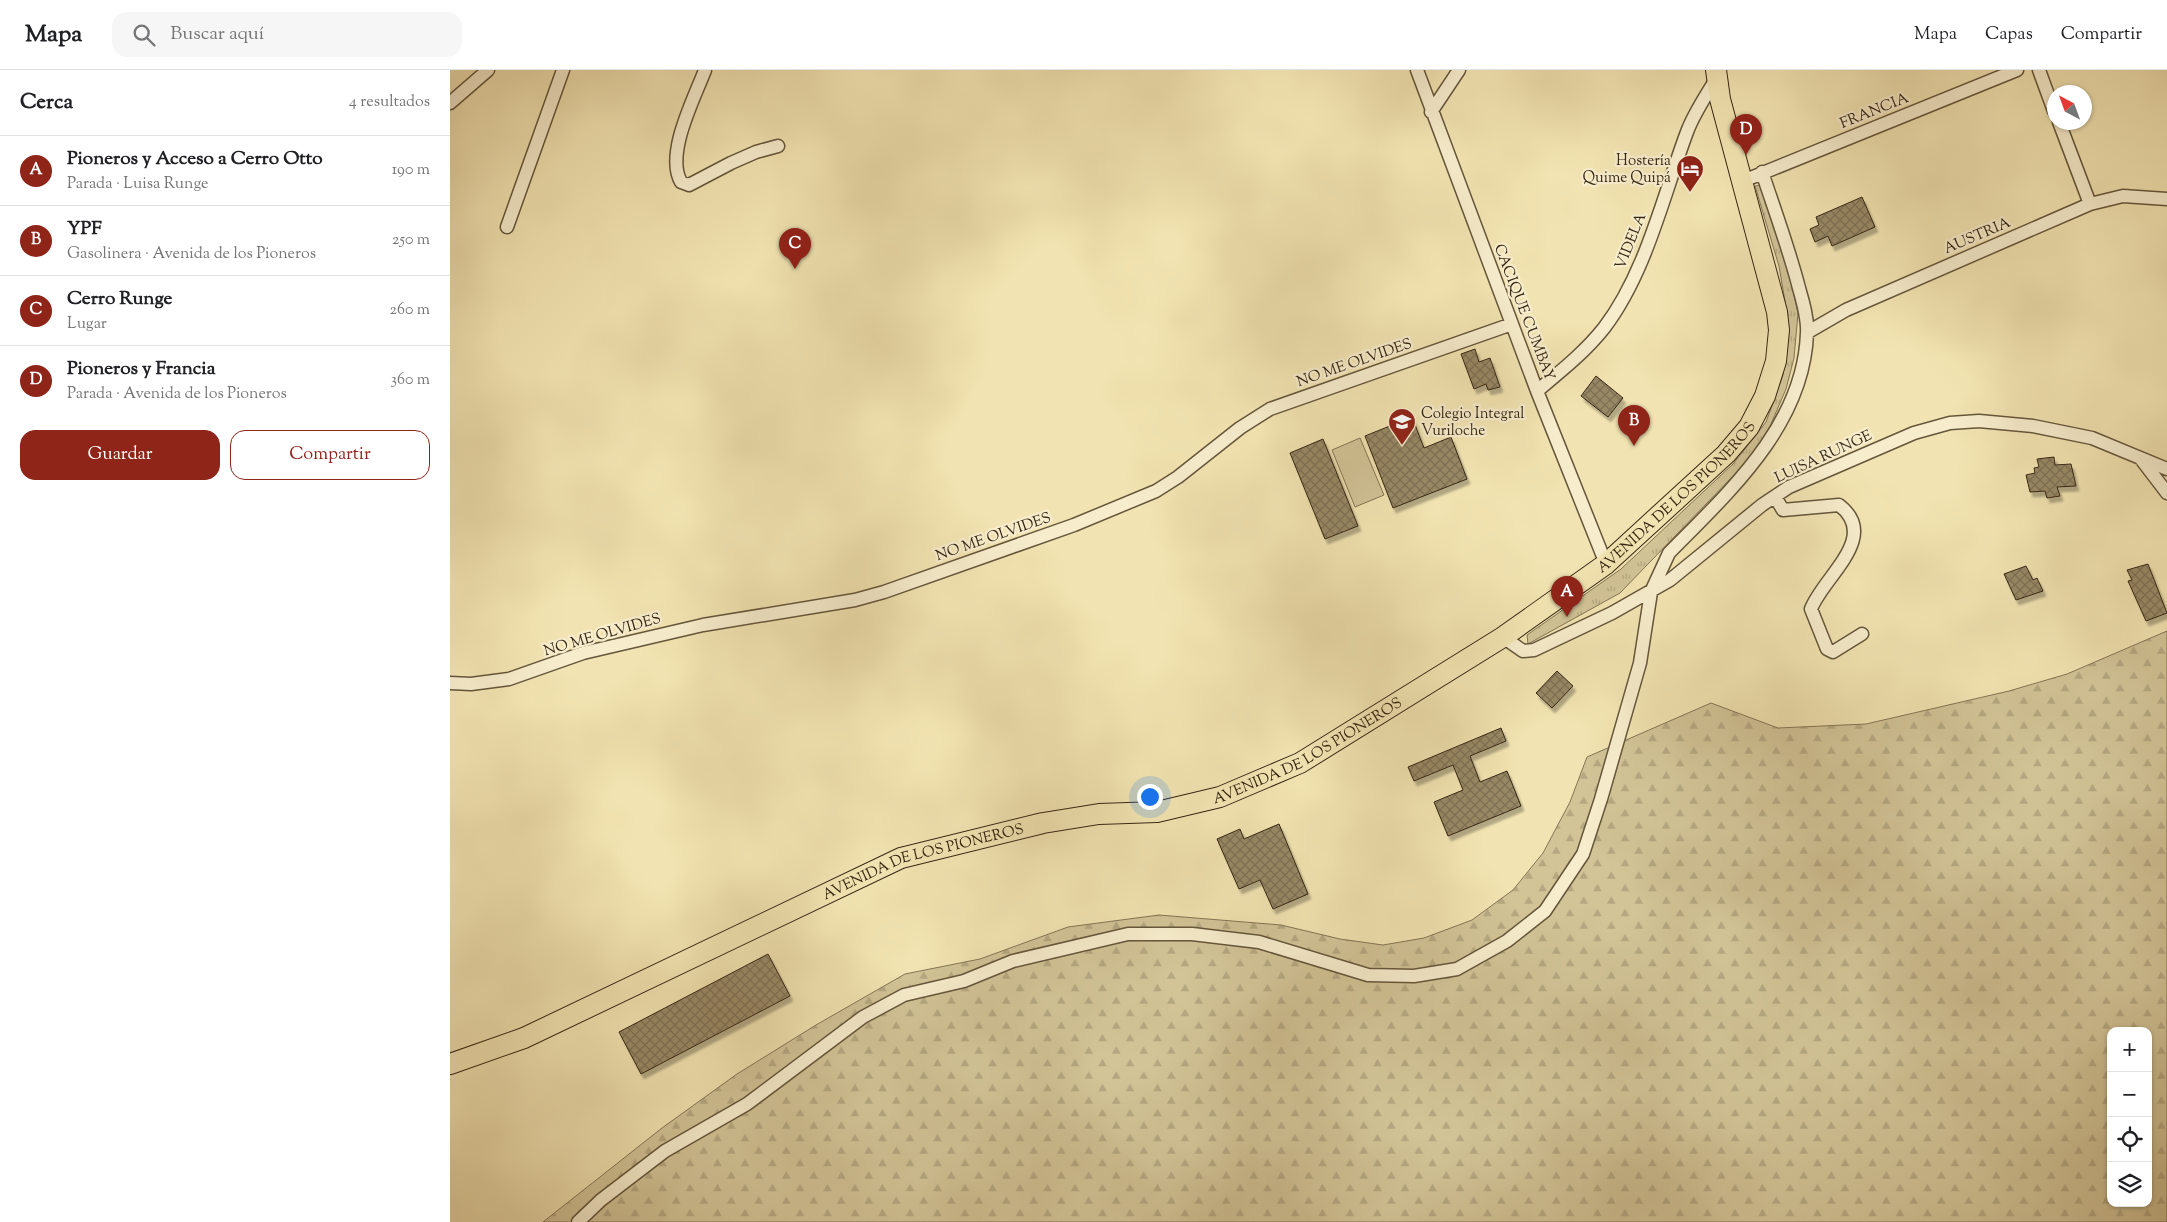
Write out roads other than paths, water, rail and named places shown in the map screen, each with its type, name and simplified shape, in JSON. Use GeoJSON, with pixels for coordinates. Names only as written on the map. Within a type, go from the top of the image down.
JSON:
{"type":"FeatureCollection","features":[{"type":"Feature","properties":{"kind":"main road","name":"AVENIDA DE LOS PIONEROS"},"geometry":{"type":"LineString","coordinates":[[450,1064],[524,1038],[901,858],[1043,823],[1099,814],[1157,812],[1220,797],[1255,784],[1300,763],[1503,637],[1606,564],[1726,454],[1749,427],[1765,396],[1776,361],[1779,330],[1777,312],[1720,99],[1716,74]]}},
{"type":"Feature","properties":{"kind":"street"},"geometry":{"type":"LineString","coordinates":[[450,103],[488,70]]}},
{"type":"Feature","properties":{"kind":"street"},"geometry":{"type":"LineString","coordinates":[[507,227],[564,70]]}},
{"type":"Feature","properties":{"kind":"street"},"geometry":{"type":"LineString","coordinates":[[705,70],[682,131],[677,155],[676,174],[681,182],[690,185],[731,163],[778,146]]}},
{"type":"Feature","properties":{"kind":"street","name":"CACIQUE CUMBAY"},"geometry":{"type":"LineString","coordinates":[[1417,70],[1431,112],[1512,324],[1606,564]]}},
{"type":"Feature","properties":{"kind":"street"},"geometry":{"type":"LineString","coordinates":[[1431,112],[1458,70]]}},
{"type":"Feature","properties":{"kind":"street","name":"FRANCIA"},"geometry":{"type":"LineString","coordinates":[[1743,180],[2017,70]]}},
{"type":"Feature","properties":{"kind":"street"},"geometry":{"type":"LineString","coordinates":[[2039,70],[2047,92]]}},
{"type":"Feature","properties":{"kind":"street","name":"VIDELA"},"geometry":{"type":"LineString","coordinates":[[1538,390],[1580,354],[1604,327],[1628,290],[1659,212],[1688,130],[1716,74]]}},
{"type":"Feature","properties":{"kind":"street"},"geometry":{"type":"LineString","coordinates":[[2062,130],[2090,204]]}},
{"type":"Feature","properties":{"kind":"street"},"geometry":{"type":"LineString","coordinates":[[578,1222],[601,1200],[665,1151],[747,1104],[864,1017],[904,996],[964,981],[1013,961],[1128,934],[1192,934],[1259,942],[1368,975],[1414,976],[1457,969],[1508,941],[1545,911],[1582,854],[1601,799],[1640,663],[1651,592],[1669,553],[1734,487],[1772,437],[1793,395],[1804,361],[1808,332],[1791,256],[1762,172]]}},
{"type":"Feature","properties":{"kind":"street","name":"AUSTRIA"},"geometry":{"type":"LineString","coordinates":[[1808,332],[1846,310],[2090,204],[2123,196],[2167,199]]}},
{"type":"Feature","properties":{"kind":"street","name":"NO ME OLVIDES"},"geometry":{"type":"LineString","coordinates":[[450,683],[508,679],[583,653],[703,624],[856,600],[884,592],[1074,525],[1156,491],[1178,477],[1246,423],[1270,409],[1512,324]]}},
{"type":"Feature","properties":{"kind":"street","name":"LUISA RUNGE"},"geometry":{"type":"LineString","coordinates":[[1503,637],[1523,651],[1534,650],[1651,592],[1670,580],[1731,529],[1789,487],[1914,433],[1950,423],[1979,421],[2058,430],[2092,438],[2167,469]]}},
{"type":"Feature","properties":{"kind":"street"},"geometry":{"type":"LineString","coordinates":[[2139,457],[2167,493]]}},
{"type":"Feature","properties":{"kind":"street"},"geometry":{"type":"LineString","coordinates":[[1775,497],[1783,510],[1838,505],[1846,511],[1853,522],[1851,547],[1844,560],[1816,596],[1811,609],[1827,649],[1833,652],[1862,634]]}},
{"type":"Feature","properties":{"kind":"place","name":"Pioneros y Francia"},"geometry":{"type":"Point","coordinates":[1746,155]}},
{"type":"Feature","properties":{"kind":"place","name":"Hostería Quime Quipá"},"geometry":{"type":"Point","coordinates":[1690,193]}},
{"type":"Feature","properties":{"kind":"place","name":"Cerro Runge"},"geometry":{"type":"Point","coordinates":[795,269]}},
{"type":"Feature","properties":{"kind":"place","name":"Colegio Integral Vuriloche"},"geometry":{"type":"Point","coordinates":[1402,446]}},
{"type":"Feature","properties":{"kind":"place","name":"YPF"},"geometry":{"type":"Point","coordinates":[1634,446]}},
{"type":"Feature","properties":{"kind":"place","name":"Pioneros y Acceso a Cerro Otto"},"geometry":{"type":"Point","coordinates":[1567,617]}}]}
